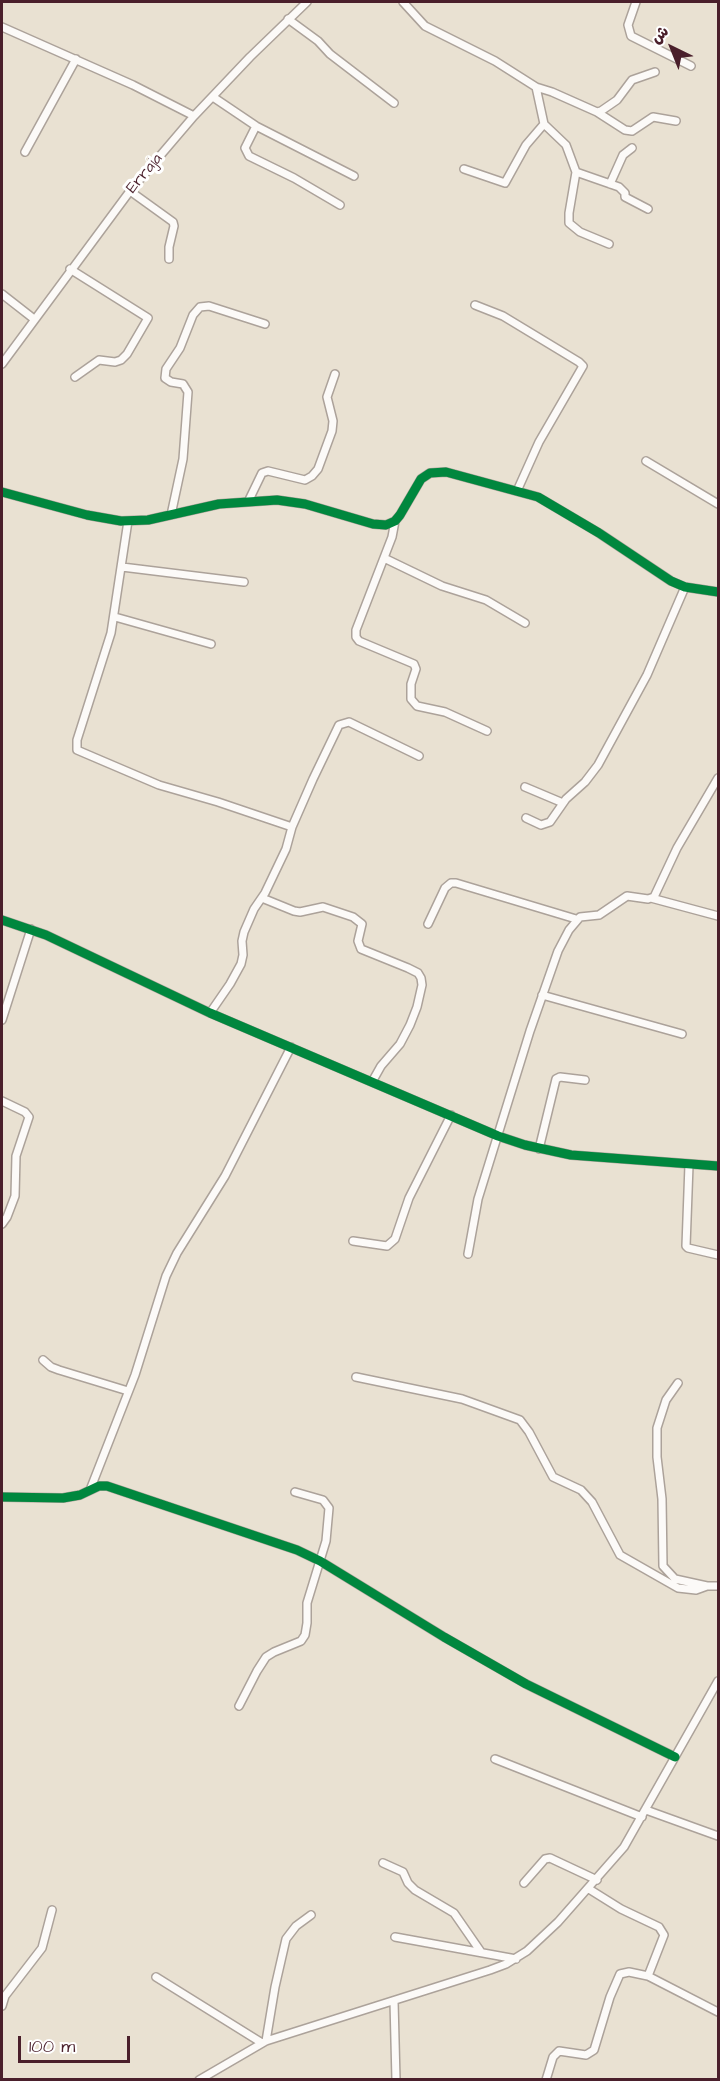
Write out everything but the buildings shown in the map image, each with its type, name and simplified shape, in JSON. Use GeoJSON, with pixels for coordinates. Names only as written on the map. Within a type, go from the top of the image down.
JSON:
{"type":"FeatureCollection","features":[{"type":"Feature","properties":{"kind":"street","name":"Erraja"},"geometry":{"type":"LineString","coordinates":[[2,364],[70,269],[130,191],[194,116],[307,2]]}},
{"type":"Feature","properties":{"kind":"street"},"geometry":{"type":"LineString","coordinates":[[403,2],[425,26],[495,62],[536,87],[597,112],[625,130],[632,131],[653,117],[676,121]]}},
{"type":"Feature","properties":{"kind":"street"},"geometry":{"type":"LineString","coordinates":[[636,2],[628,25],[631,36],[691,66]]}},
{"type":"Feature","properties":{"kind":"street"},"geometry":{"type":"LineString","coordinates":[[288,19],[394,103]]}},
{"type":"Feature","properties":{"kind":"street"},"geometry":{"type":"LineString","coordinates":[[2,27],[152,93],[194,116]]}},
{"type":"Feature","properties":{"kind":"street"},"geometry":{"type":"LineString","coordinates":[[25,152],[76,59]]}},
{"type":"Feature","properties":{"kind":"street"},"geometry":{"type":"LineString","coordinates":[[597,112],[605,110],[617,100],[632,80],[655,72]]}},
{"type":"Feature","properties":{"kind":"street"},"geometry":{"type":"LineString","coordinates":[[536,87],[544,124],[566,145],[576,172],[569,223],[580,232],[609,244]]}},
{"type":"Feature","properties":{"kind":"street"},"geometry":{"type":"LineString","coordinates":[[213,97],[256,126],[354,176]]}},
{"type":"Feature","properties":{"kind":"street"},"geometry":{"type":"LineString","coordinates":[[464,169],[505,183],[526,145],[544,124]]}},
{"type":"Feature","properties":{"kind":"street"},"geometry":{"type":"LineString","coordinates":[[256,126],[245,148],[249,156],[302,182],[340,205]]}},
{"type":"Feature","properties":{"kind":"street"},"geometry":{"type":"LineString","coordinates":[[610,184],[623,155],[632,148]]}},
{"type":"Feature","properties":{"kind":"street"},"geometry":{"type":"LineString","coordinates":[[576,172],[619,187],[625,193],[625,197],[648,209]]}},
{"type":"Feature","properties":{"kind":"street"},"geometry":{"type":"LineString","coordinates":[[130,191],[173,222],[169,259]]}},
{"type":"Feature","properties":{"kind":"street"},"geometry":{"type":"LineString","coordinates":[[70,269],[148,318],[127,354],[121,360],[115,362],[99,360],[75,377]]}},
{"type":"Feature","properties":{"kind":"street"},"geometry":{"type":"LineString","coordinates":[[2,294],[34,319]]}},
{"type":"Feature","properties":{"kind":"street"},"geometry":{"type":"LineString","coordinates":[[475,305],[503,316],[583,366],[538,442],[517,491]]}},
{"type":"Feature","properties":{"kind":"street"},"geometry":{"type":"LineString","coordinates":[[171,515],[183,459],[188,392],[183,384],[171,382],[165,378],[166,369],[180,348],[193,315],[200,306],[209,306],[265,324]]}},
{"type":"Feature","properties":{"kind":"street"},"geometry":{"type":"LineString","coordinates":[[248,502],[262,473],[268,471],[305,480],[318,469],[332,431],[333,421],[327,398],[335,375]]}},
{"type":"Feature","properties":{"kind":"street"},"geometry":{"type":"LineString","coordinates":[[646,460],[718,504]]}},
{"type":"Feature","properties":{"kind":"street"},"geometry":{"type":"LineString","coordinates":[[487,731],[445,712],[417,706],[411,699],[411,684],[416,669],[414,664],[359,641],[356,637],[356,630],[392,537],[395,521],[414,487],[430,473],[446,472],[517,491],[548,503],[599,533],[653,570],[685,587],[718,592]]}},
{"type":"Feature","properties":{"kind":"street"},"geometry":{"type":"LineString","coordinates":[[2,492],[87,515],[128,521],[171,515],[219,504],[291,501],[379,525],[395,521]]}},
{"type":"Feature","properties":{"kind":"street"},"geometry":{"type":"LineString","coordinates":[[128,521],[115,617],[102,667],[76,743],[77,750],[159,785],[292,827]]}},
{"type":"Feature","properties":{"kind":"street"},"geometry":{"type":"LineString","coordinates":[[384,558],[442,586],[486,600],[525,623]]}},
{"type":"Feature","properties":{"kind":"street"},"geometry":{"type":"LineString","coordinates":[[122,567],[244,582]]}},
{"type":"Feature","properties":{"kind":"street"},"geometry":{"type":"LineString","coordinates":[[526,818],[545,825],[598,765],[647,675],[685,587]]}},
{"type":"Feature","properties":{"kind":"street"},"geometry":{"type":"LineString","coordinates":[[115,617],[211,644]]}},
{"type":"Feature","properties":{"kind":"street"},"geometry":{"type":"LineString","coordinates":[[210,1013],[241,964],[243,936],[254,909],[262,898],[286,849],[292,827],[337,728],[342,723],[349,722],[419,756]]}},
{"type":"Feature","properties":{"kind":"street"},"geometry":{"type":"LineString","coordinates":[[651,898],[657,893],[677,848],[718,778]]}},
{"type":"Feature","properties":{"kind":"street"},"geometry":{"type":"LineString","coordinates":[[525,787],[563,803]]}},
{"type":"Feature","properties":{"kind":"street"},"geometry":{"type":"LineString","coordinates":[[429,924],[445,888],[451,883],[576,919],[599,915],[627,896],[651,898],[718,915]]}},
{"type":"Feature","properties":{"kind":"street"},"geometry":{"type":"LineString","coordinates":[[262,898],[294,911],[300,912],[323,907],[353,917],[362,924],[358,941],[361,949],[408,968],[422,978],[417,1007],[410,1025],[400,1044],[381,1065],[372,1082]]}},
{"type":"Feature","properties":{"kind":"street"},"geometry":{"type":"LineString","coordinates":[[468,1254],[478,1199],[542,995],[558,951],[576,919]]}},
{"type":"Feature","properties":{"kind":"street"},"geometry":{"type":"LineString","coordinates":[[2,920],[31,929],[210,1013],[498,1136],[539,1149],[594,1158],[718,1166]]}},
{"type":"Feature","properties":{"kind":"street"},"geometry":{"type":"LineString","coordinates":[[2,1020],[31,929]]}},
{"type":"Feature","properties":{"kind":"street"},"geometry":{"type":"LineString","coordinates":[[542,995],[682,1034]]}},
{"type":"Feature","properties":{"kind":"street"},"geometry":{"type":"LineString","coordinates":[[90,1490],[151,1329],[166,1276],[177,1252],[225,1176],[291,1047]]}},
{"type":"Feature","properties":{"kind":"street"},"geometry":{"type":"LineString","coordinates":[[539,1149],[556,1079],[560,1077],[585,1080]]}},
{"type":"Feature","properties":{"kind":"street"},"geometry":{"type":"LineString","coordinates":[[2,1101],[25,1112],[29,1117],[16,1156],[15,1196],[2,1224]]}},
{"type":"Feature","properties":{"kind":"street"},"geometry":{"type":"LineString","coordinates":[[353,1242],[382,1246],[391,1244],[395,1239],[409,1198],[451,1116]]}},
{"type":"Feature","properties":{"kind":"street"},"geometry":{"type":"LineString","coordinates":[[689,1165],[686,1246],[718,1255]]}},
{"type":"Feature","properties":{"kind":"street"},"geometry":{"type":"LineString","coordinates":[[43,1360],[59,1370],[128,1391]]}},
{"type":"Feature","properties":{"kind":"street"},"geometry":{"type":"LineString","coordinates":[[356,1377],[462,1399],[520,1420],[553,1477],[581,1490],[592,1502],[620,1555],[678,1588],[696,1590],[707,1586]]}},
{"type":"Feature","properties":{"kind":"street"},"geometry":{"type":"LineString","coordinates":[[678,1383],[666,1400],[657,1428],[657,1457],[663,1510],[662,1557],[666,1571],[675,1579],[718,1586]]}},
{"type":"Feature","properties":{"kind":"street"},"geometry":{"type":"LineString","coordinates":[[2,1497],[63,1498],[80,1495],[99,1486],[107,1486],[297,1550],[320,1561],[526,1684],[675,1757]]}},
{"type":"Feature","properties":{"kind":"street"},"geometry":{"type":"LineString","coordinates":[[239,1706],[266,1657],[301,1641],[307,1623],[307,1603],[328,1527],[327,1503],[324,1500],[295,1492]]}},
{"type":"Feature","properties":{"kind":"street"},"geometry":{"type":"LineString","coordinates":[[199,2079],[264,2042],[490,1970],[527,1952],[589,1889],[624,1847],[718,1681]]}},
{"type":"Feature","properties":{"kind":"street"},"geometry":{"type":"LineString","coordinates":[[495,1759],[644,1813],[718,1836]]}},
{"type":"Feature","properties":{"kind":"street"},"geometry":{"type":"LineString","coordinates":[[524,1883],[545,1859],[550,1858],[597,1880]]}},
{"type":"Feature","properties":{"kind":"street"},"geometry":{"type":"LineString","coordinates":[[383,1863],[404,1872],[408,1883],[415,1890],[453,1913],[481,1952]]}},
{"type":"Feature","properties":{"kind":"street"},"geometry":{"type":"LineString","coordinates":[[589,1889],[621,1909],[662,1929],[664,1935],[648,1976]]}},
{"type":"Feature","properties":{"kind":"street"},"geometry":{"type":"LineString","coordinates":[[2,2006],[5,1996],[42,1948],[52,1910]]}},
{"type":"Feature","properties":{"kind":"street"},"geometry":{"type":"LineString","coordinates":[[264,2042],[286,1939],[296,1926],[310,1915]]}},
{"type":"Feature","properties":{"kind":"street"},"geometry":{"type":"LineString","coordinates":[[395,1937],[516,1959]]}},
{"type":"Feature","properties":{"kind":"street"},"geometry":{"type":"LineString","coordinates":[[546,2079],[553,2057],[559,2051],[586,2055],[594,2050],[610,1997],[620,1974],[629,1972],[648,1976],[718,2012]]}},
{"type":"Feature","properties":{"kind":"street"},"geometry":{"type":"LineString","coordinates":[[156,1977],[264,2042]]}},
{"type":"Feature","properties":{"kind":"street"},"geometry":{"type":"LineString","coordinates":[[394,2001],[396,2079]]}},
{"type":"Feature","properties":{"kind":"cycle path"},"geometry":{"type":"LineString","coordinates":[[2,492],[87,515],[121,521],[148,520],[219,504],[277,500],[305,504],[373,524],[386,525],[395,521],[400,515],[421,479],[430,473],[446,472],[538,497],[599,533],[671,581],[685,587],[718,592]]}},
{"type":"Feature","properties":{"kind":"cycle path"},"geometry":{"type":"LineString","coordinates":[[2,920],[46,935],[210,1013],[498,1136],[525,1145],[571,1155],[718,1166]]}},
{"type":"Feature","properties":{"kind":"cycle path"},"geometry":{"type":"LineString","coordinates":[[2,1497],[63,1498],[80,1495],[99,1486],[107,1486],[297,1550],[320,1561],[526,1684],[675,1757]]}}]}
